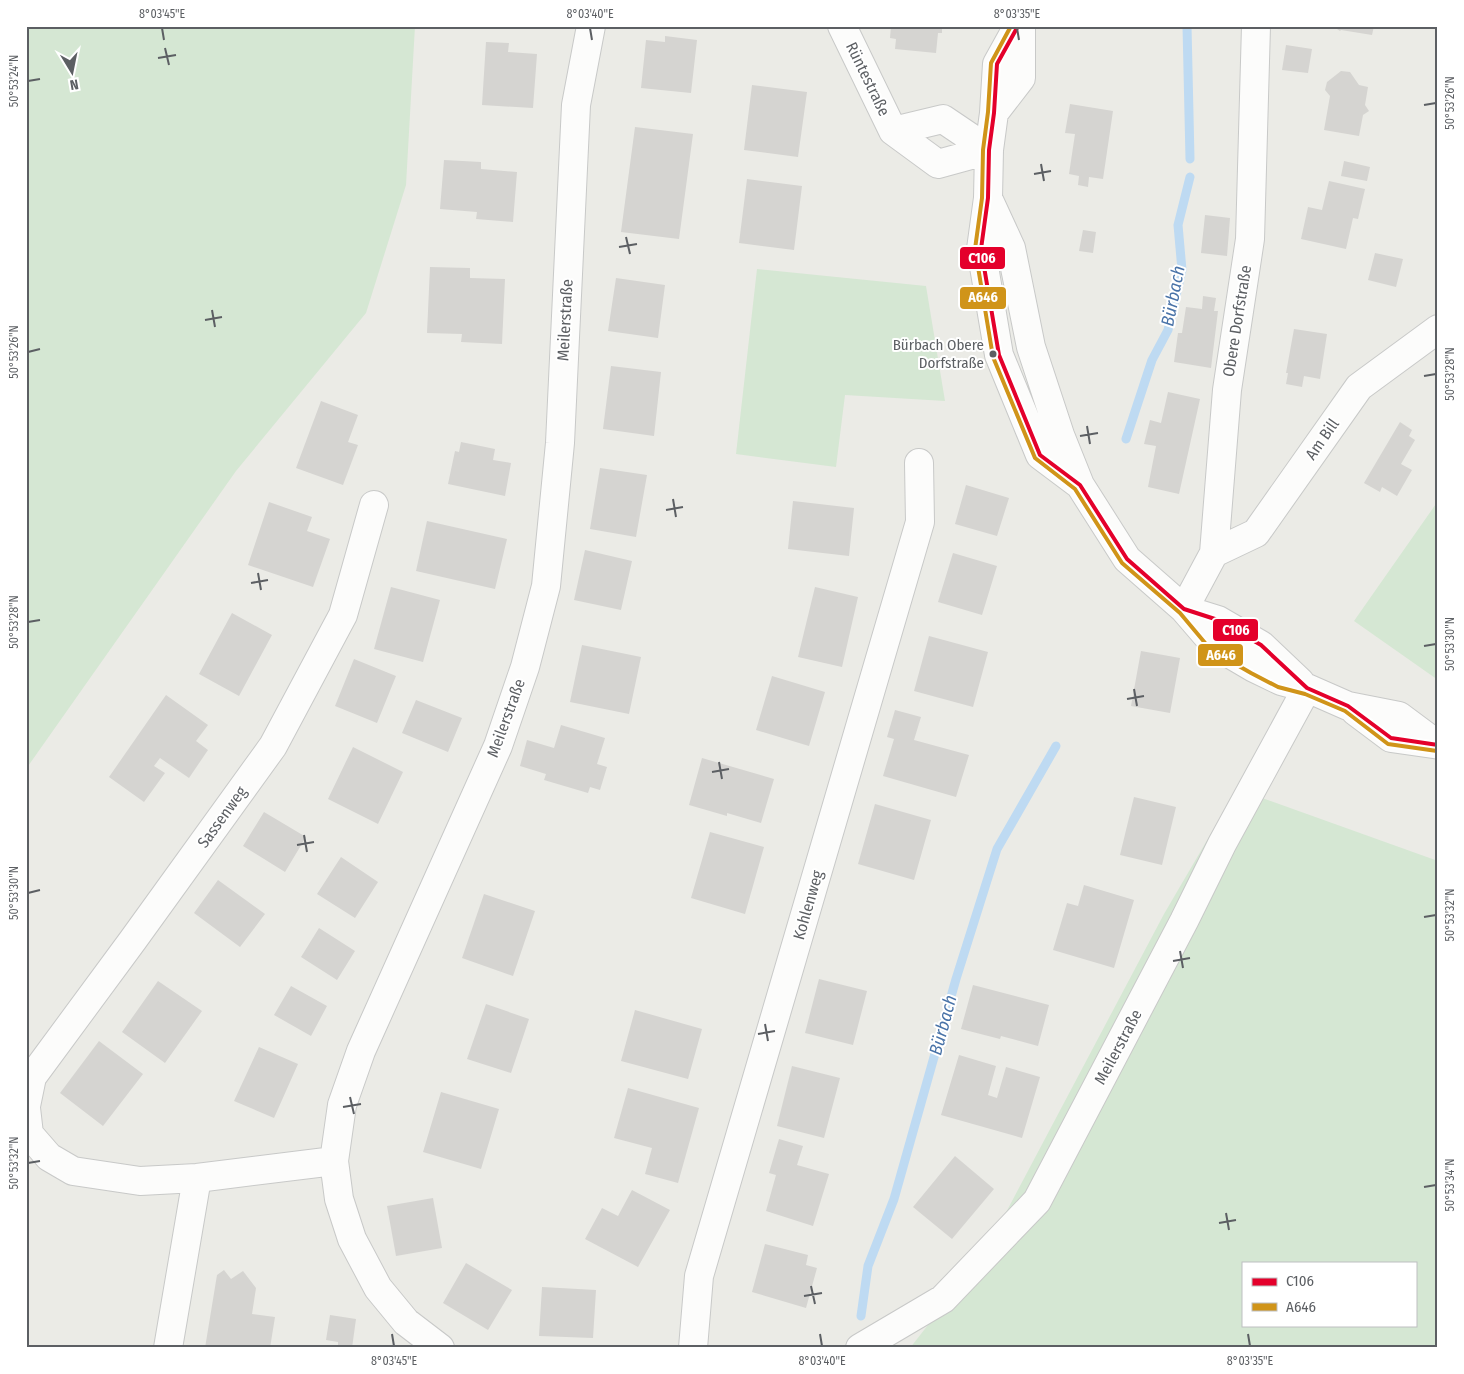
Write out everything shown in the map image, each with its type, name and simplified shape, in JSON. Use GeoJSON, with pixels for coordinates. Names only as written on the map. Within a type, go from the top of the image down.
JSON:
{"type":"FeatureCollection","features":[{"type":"Feature","properties":{"kind":"street","name":"Meilerstraße"},"geometry":{"type":"LineString","coordinates":[[440,1348],[406,1322],[378,1288],[352,1239],[339,1200],[334,1161],[342,1105],[361,1052],[498,746],[525,667],[546,586],[560,442],[576,105],[591,26]]}},
{"type":"Feature","properties":{"kind":"street","name":"Rüntestraße"},"geometry":{"type":"LineString","coordinates":[[842,26],[893,131],[938,164],[989,150]]}},
{"type":"Feature","properties":{"kind":"street"},"geometry":{"type":"LineString","coordinates":[[1020,26],[997,64],[994,113],[989,150],[988,198],[981,250],[1000,355],[1040,455],[1080,485],[1127,559],[1184,609],[1218,620],[1261,645],[1307,688],[1348,706],[1398,716],[1438,745]]}},
{"type":"Feature","properties":{"kind":"street","name":"Obere Dorfstraße"},"geometry":{"type":"LineString","coordinates":[[1184,609],[1214,553],[1227,390],[1250,238],[1256,26]]}},
{"type":"Feature","properties":{"kind":"street","name":"Rüntestraße"},"geometry":{"type":"LineString","coordinates":[[893,131],[943,119],[989,150]]}},
{"type":"Feature","properties":{"kind":"street","name":"Am Bill"},"geometry":{"type":"LineString","coordinates":[[1214,553],[1256,533],[1359,387],[1438,329]]}},
{"type":"Feature","properties":{"kind":"street","name":"Kohlenweg"},"geometry":{"type":"LineString","coordinates":[[693,1348],[699,1276],[920,522],[919,463]]}},
{"type":"Feature","properties":{"kind":"street","name":"Sassenweg"},"geometry":{"type":"LineString","coordinates":[[334,1161],[198,1178],[140,1181],[72,1171],[49,1157],[29,1134],[26,1107],[32,1077],[273,746],[343,614],[374,505]]}},
{"type":"Feature","properties":{"kind":"street","name":"Meilerstraße"},"geometry":{"type":"LineString","coordinates":[[860,1348],[943,1299],[1037,1200],[1184,921],[1222,844],[1307,688]]}},
{"type":"Feature","properties":{"kind":"street"},"geometry":{"type":"LineString","coordinates":[[168,1348],[198,1178]]}},
{"type":"Feature","properties":{"kind":"green space"},"geometry":{"type":"Polygon","coordinates":[[[26,26],[415,26],[406,185],[366,313],[236,471],[26,769],[26,26]]]}},
{"type":"Feature","properties":{"kind":"green space"},"geometry":{"type":"Polygon","coordinates":[[[757,269],[926,286],[945,401],[845,395],[836,467],[736,454],[757,269]]]}},
{"type":"Feature","properties":{"kind":"green space"},"geometry":{"type":"Polygon","coordinates":[[[1438,501],[1438,680],[1354,621],[1438,501]]]}},
{"type":"Feature","properties":{"kind":"green space"},"geometry":{"type":"Polygon","coordinates":[[[1237,789],[1438,861],[1438,1348],[910,1348],[985,1252],[1164,914],[1237,789]]]}},
{"type":"Feature","properties":{"kind":"building"},"geometry":{"type":"Polygon","coordinates":[[[891,26],[942,26],[942,33],[938,33],[936,53],[895,49],[896,39],[890,38],[891,26]]]}},
{"type":"Feature","properties":{"kind":"building"},"geometry":{"type":"Polygon","coordinates":[[[1338,26],[1374,26],[1372,35],[1340,31],[1337,29],[1338,26]]]}},
{"type":"Feature","properties":{"kind":"building"},"geometry":{"type":"Polygon","coordinates":[[[665,36],[697,40],[691,93],[641,88],[646,40],[665,42],[665,36]]]}},
{"type":"Feature","properties":{"kind":"building"},"geometry":{"type":"Polygon","coordinates":[[[486,42],[509,43],[508,52],[537,54],[533,108],[482,105],[486,42]]]}},
{"type":"Feature","properties":{"kind":"building"},"geometry":{"type":"Polygon","coordinates":[[[1286,45],[1312,49],[1308,73],[1282,70],[1286,45]]]}},
{"type":"Feature","properties":{"kind":"building"},"geometry":{"type":"Polygon","coordinates":[[[1341,71],[1350,72],[1359,85],[1368,87],[1365,105],[1369,111],[1363,115],[1359,136],[1324,130],[1330,96],[1325,90],[1327,82],[1341,71]]]}},
{"type":"Feature","properties":{"kind":"building"},"geometry":{"type":"Polygon","coordinates":[[[752,85],[807,92],[798,157],[744,150],[752,85]]]}},
{"type":"Feature","properties":{"kind":"building"},"geometry":{"type":"Polygon","coordinates":[[[1070,104],[1113,111],[1103,179],[1089,177],[1088,187],[1078,185],[1079,176],[1069,174],[1075,134],[1065,133],[1070,104]]]}},
{"type":"Feature","properties":{"kind":"building"},"geometry":{"type":"Polygon","coordinates":[[[635,127],[693,134],[679,239],[621,232],[635,127]]]}},
{"type":"Feature","properties":{"kind":"building"},"geometry":{"type":"Polygon","coordinates":[[[444,160],[481,162],[481,169],[517,172],[513,222],[476,219],[477,212],[440,209],[444,160]]]}},
{"type":"Feature","properties":{"kind":"building"},"geometry":{"type":"Polygon","coordinates":[[[1344,161],[1370,167],[1367,181],[1341,176],[1344,161]]]}},
{"type":"Feature","properties":{"kind":"building"},"geometry":{"type":"Polygon","coordinates":[[[747,179],[802,186],[794,250],[739,243],[747,179]]]}},
{"type":"Feature","properties":{"kind":"building"},"geometry":{"type":"Polygon","coordinates":[[[1329,181],[1365,189],[1358,219],[1353,218],[1346,249],[1301,239],[1308,207],[1322,210],[1329,181]]]}},
{"type":"Feature","properties":{"kind":"building"},"geometry":{"type":"Polygon","coordinates":[[[1205,215],[1230,218],[1227,256],[1201,253],[1205,215]]]}},
{"type":"Feature","properties":{"kind":"building"},"geometry":{"type":"Polygon","coordinates":[[[1083,230],[1096,232],[1093,253],[1079,251],[1083,230]]]}},
{"type":"Feature","properties":{"kind":"building"},"geometry":{"type":"Polygon","coordinates":[[[1375,253],[1403,259],[1396,287],[1368,280],[1375,253]]]}},
{"type":"Feature","properties":{"kind":"building"},"geometry":{"type":"Polygon","coordinates":[[[430,267],[470,268],[470,278],[505,279],[502,344],[461,342],[462,334],[427,333],[430,267]]]}},
{"type":"Feature","properties":{"kind":"building"},"geometry":{"type":"Polygon","coordinates":[[[616,278],[665,285],[658,338],[608,331],[616,278]]]}},
{"type":"Feature","properties":{"kind":"building"},"geometry":{"type":"Polygon","coordinates":[[[1203,296],[1216,298],[1214,311],[1218,311],[1211,368],[1174,362],[1178,333],[1182,333],[1186,307],[1202,309],[1203,296]]]}},
{"type":"Feature","properties":{"kind":"building"},"geometry":{"type":"Polygon","coordinates":[[[1294,329],[1327,334],[1320,379],[1304,376],[1302,387],[1286,384],[1288,373],[1286,373],[1294,329]]]}},
{"type":"Feature","properties":{"kind":"building"},"geometry":{"type":"Polygon","coordinates":[[[611,366],[661,372],[654,436],[603,429],[611,366]]]}},
{"type":"Feature","properties":{"kind":"building"},"geometry":{"type":"Polygon","coordinates":[[[1168,392],[1200,399],[1179,494],[1148,487],[1156,446],[1144,444],[1150,420],[1161,423],[1168,392]]]}},
{"type":"Feature","properties":{"kind":"building"},"geometry":{"type":"Polygon","coordinates":[[[321,401],[358,415],[348,442],[358,445],[343,485],[296,468],[321,401]]]}},
{"type":"Feature","properties":{"kind":"building"},"geometry":{"type":"Polygon","coordinates":[[[1400,422],[1412,430],[1409,436],[1415,440],[1401,464],[1412,470],[1397,496],[1382,487],[1380,492],[1364,483],[1400,422]]]}},
{"type":"Feature","properties":{"kind":"building"},"geometry":{"type":"Polygon","coordinates":[[[461,442],[495,449],[493,460],[511,463],[505,496],[448,484],[455,451],[459,452],[461,442]]]}},
{"type":"Feature","properties":{"kind":"building"},"geometry":{"type":"Polygon","coordinates":[[[600,468],[647,475],[636,537],[590,529],[600,468]]]}},
{"type":"Feature","properties":{"kind":"building"},"geometry":{"type":"Polygon","coordinates":[[[966,485],[1009,498],[997,536],[955,524],[966,485]]]}},
{"type":"Feature","properties":{"kind":"building"},"geometry":{"type":"Polygon","coordinates":[[[793,501],[854,508],[849,556],[788,549],[793,501]]]}},
{"type":"Feature","properties":{"kind":"building"},"geometry":{"type":"Polygon","coordinates":[[[269,502],[312,517],[307,531],[330,539],[313,587],[248,565],[269,502]]]}},
{"type":"Feature","properties":{"kind":"building"},"geometry":{"type":"Polygon","coordinates":[[[427,521],[507,539],[495,589],[416,571],[427,521]]]}},
{"type":"Feature","properties":{"kind":"building"},"geometry":{"type":"Polygon","coordinates":[[[585,550],[632,561],[621,610],[574,600],[585,550]]]}},
{"type":"Feature","properties":{"kind":"building"},"geometry":{"type":"Polygon","coordinates":[[[953,553],[997,566],[982,615],[938,602],[953,553]]]}},
{"type":"Feature","properties":{"kind":"building"},"geometry":{"type":"Polygon","coordinates":[[[391,587],[440,600],[423,662],[374,649],[391,587]]]}},
{"type":"Feature","properties":{"kind":"building"},"geometry":{"type":"Polygon","coordinates":[[[815,587],[858,597],[842,667],[798,657],[815,587]]]}},
{"type":"Feature","properties":{"kind":"building"},"geometry":{"type":"Polygon","coordinates":[[[232,613],[272,635],[239,696],[199,674],[232,613]]]}},
{"type":"Feature","properties":{"kind":"building"},"geometry":{"type":"Polygon","coordinates":[[[929,636],[988,652],[973,707],[914,691],[929,636]]]}},
{"type":"Feature","properties":{"kind":"building"},"geometry":{"type":"Polygon","coordinates":[[[582,645],[641,657],[629,714],[570,702],[582,645]]]}},
{"type":"Feature","properties":{"kind":"building"},"geometry":{"type":"Polygon","coordinates":[[[1141,651],[1180,658],[1170,713],[1131,706],[1141,651]]]}},
{"type":"Feature","properties":{"kind":"building"},"geometry":{"type":"Polygon","coordinates":[[[354,659],[396,676],[377,723],[335,706],[354,659]]]}},
{"type":"Feature","properties":{"kind":"building"},"geometry":{"type":"Polygon","coordinates":[[[772,676],[825,692],[809,746],[756,730],[772,676]]]}},
{"type":"Feature","properties":{"kind":"building"},"geometry":{"type":"Polygon","coordinates":[[[166,695],[208,725],[196,741],[208,750],[189,778],[160,758],[154,766],[165,773],[144,802],[109,777],[166,695]]]}},
{"type":"Feature","properties":{"kind":"building"},"geometry":{"type":"Polygon","coordinates":[[[416,700],[462,718],[448,752],[402,733],[416,700]]]}},
{"type":"Feature","properties":{"kind":"building"},"geometry":{"type":"Polygon","coordinates":[[[895,710],[921,717],[914,740],[969,755],[956,797],[883,776],[894,739],[887,737],[895,710]]]}},
{"type":"Feature","properties":{"kind":"building"},"geometry":{"type":"Polygon","coordinates":[[[561,725],[605,738],[597,764],[607,767],[600,790],[590,787],[588,793],[544,780],[546,774],[520,766],[527,740],[554,748],[561,725]]]}},
{"type":"Feature","properties":{"kind":"building"},"geometry":{"type":"Polygon","coordinates":[[[353,747],[403,772],[378,824],[328,799],[353,747]]]}},
{"type":"Feature","properties":{"kind":"building"},"geometry":{"type":"Polygon","coordinates":[[[702,758],[774,779],[761,823],[689,805],[702,758]]]}},
{"type":"Feature","properties":{"kind":"building"},"geometry":{"type":"Polygon","coordinates":[[[1134,797],[1176,807],[1162,865],[1120,855],[1134,797]]]}},
{"type":"Feature","properties":{"kind":"building"},"geometry":{"type":"Polygon","coordinates":[[[875,804],[931,820],[914,880],[858,864],[875,804]]]}},
{"type":"Feature","properties":{"kind":"building"},"geometry":{"type":"Polygon","coordinates":[[[264,812],[306,837],[285,872],[243,846],[264,812]]]}},
{"type":"Feature","properties":{"kind":"building"},"geometry":{"type":"Polygon","coordinates":[[[710,832],[764,847],[745,914],[691,898],[710,832]]]}},
{"type":"Feature","properties":{"kind":"building"},"geometry":{"type":"Polygon","coordinates":[[[341,857],[378,882],[355,918],[317,894],[341,857]]]}},
{"type":"Feature","properties":{"kind":"building"},"geometry":{"type":"Polygon","coordinates":[[[218,880],[265,914],[240,947],[194,913],[218,880]]]}},
{"type":"Feature","properties":{"kind":"building"},"geometry":{"type":"Polygon","coordinates":[[[1084,885],[1134,900],[1114,968],[1053,950],[1067,903],[1078,906],[1084,885]]]}},
{"type":"Feature","properties":{"kind":"building"},"geometry":{"type":"Polygon","coordinates":[[[484,894],[535,911],[513,976],[462,958],[484,894]]]}},
{"type":"Feature","properties":{"kind":"building"},"geometry":{"type":"Polygon","coordinates":[[[319,928],[355,951],[337,980],[301,957],[319,928]]]}},
{"type":"Feature","properties":{"kind":"building"},"geometry":{"type":"Polygon","coordinates":[[[819,979],[867,991],[853,1045],[805,1033],[819,979]]]}},
{"type":"Feature","properties":{"kind":"building"},"geometry":{"type":"Polygon","coordinates":[[[158,981],[202,1011],[165,1063],[122,1032],[158,981]]]}},
{"type":"Feature","properties":{"kind":"building"},"geometry":{"type":"Polygon","coordinates":[[[973,985],[1049,1005],[1038,1046],[1001,1036],[1000,1039],[961,1029],[973,985]]]}},
{"type":"Feature","properties":{"kind":"building"},"geometry":{"type":"Polygon","coordinates":[[[291,986],[327,1006],[311,1036],[274,1015],[291,986]]]}},
{"type":"Feature","properties":{"kind":"building"},"geometry":{"type":"Polygon","coordinates":[[[486,1004],[529,1019],[511,1073],[467,1059],[486,1004]]]}},
{"type":"Feature","properties":{"kind":"building"},"geometry":{"type":"Polygon","coordinates":[[[635,1010],[702,1029],[688,1079],[621,1061],[635,1010]]]}},
{"type":"Feature","properties":{"kind":"building"},"geometry":{"type":"Polygon","coordinates":[[[99,1041],[143,1074],[103,1126],[60,1093],[99,1041]]]}},
{"type":"Feature","properties":{"kind":"building"},"geometry":{"type":"Polygon","coordinates":[[[259,1047],[298,1064],[274,1118],[234,1101],[259,1047]]]}},
{"type":"Feature","properties":{"kind":"building"},"geometry":{"type":"Polygon","coordinates":[[[959,1055],[996,1066],[988,1095],[997,1098],[1006,1067],[1040,1077],[1022,1138],[941,1115],[959,1055]]]}},
{"type":"Feature","properties":{"kind":"building"},"geometry":{"type":"Polygon","coordinates":[[[792,1066],[840,1078],[824,1138],[777,1126],[792,1066]]]}},
{"type":"Feature","properties":{"kind":"building"},"geometry":{"type":"Polygon","coordinates":[[[628,1088],[699,1108],[678,1183],[645,1174],[652,1148],[614,1138],[628,1088]]]}},
{"type":"Feature","properties":{"kind":"building"},"geometry":{"type":"Polygon","coordinates":[[[441,1092],[499,1109],[481,1169],[423,1152],[441,1092]]]}},
{"type":"Feature","properties":{"kind":"building"},"geometry":{"type":"Polygon","coordinates":[[[779,1139],[803,1146],[797,1165],[829,1174],[813,1226],[766,1211],[776,1175],[769,1173],[779,1139]]]}},
{"type":"Feature","properties":{"kind":"building"},"geometry":{"type":"Polygon","coordinates":[[[955,1156],[994,1189],[952,1239],[913,1207],[955,1156]]]}},
{"type":"Feature","properties":{"kind":"building"},"geometry":{"type":"Polygon","coordinates":[[[632,1190],[670,1210],[638,1267],[585,1239],[602,1208],[618,1216],[632,1190]]]}},
{"type":"Feature","properties":{"kind":"building"},"geometry":{"type":"Polygon","coordinates":[[[433,1198],[442,1248],[396,1256],[387,1206],[433,1198]]]}},
{"type":"Feature","properties":{"kind":"building"},"geometry":{"type":"Polygon","coordinates":[[[765,1244],[808,1255],[806,1265],[817,1268],[806,1308],[752,1292],[765,1244]]]}},
{"type":"Feature","properties":{"kind":"building"},"geometry":{"type":"Polygon","coordinates":[[[466,1263],[512,1290],[488,1330],[443,1303],[466,1263]]]}},
{"type":"Feature","properties":{"kind":"building"},"geometry":{"type":"Polygon","coordinates":[[[224,1270],[231,1279],[243,1271],[256,1288],[252,1314],[275,1317],[270,1348],[205,1348],[217,1275],[224,1270]]]}},
{"type":"Feature","properties":{"kind":"building"},"geometry":{"type":"Polygon","coordinates":[[[542,1287],[596,1290],[593,1338],[539,1336],[542,1287]]]}},
{"type":"Feature","properties":{"kind":"building"},"geometry":{"type":"Polygon","coordinates":[[[330,1315],[356,1319],[352,1348],[338,1348],[338,1342],[326,1340],[330,1315]]]}},
{"type":"Feature","properties":{"kind":"waterway","name":"Bürbach"},"geometry":{"type":"LineString","coordinates":[[1187,26],[1190,159]]}},
{"type":"Feature","properties":{"kind":"waterway","name":"Bürbach"},"geometry":{"type":"LineString","coordinates":[[1126,439],[1152,360],[1168,330],[1182,270],[1178,225],[1190,177]]}},
{"type":"Feature","properties":{"kind":"waterway","name":"Bürbach"},"geometry":{"type":"LineString","coordinates":[[861,1316],[868,1266],[894,1199],[956,979],[997,849],[1056,746]]}},
{"type":"Feature","properties":{"kind":"transit line","name":"A646"},"geometry":{"type":"LineString","coordinates":[[1011,26],[991,63],[983,150],[982,198],[975,249],[993,357],[1035,458],[1075,489],[1122,563],[1180,613],[1211,650],[1278,687],[1305,694],[1345,711],[1388,744],[1437,751]]}},
{"type":"Feature","properties":{"kind":"transit line","name":"C106"},"geometry":{"type":"LineString","coordinates":[[1018,26],[997,64],[994,113],[989,150],[988,198],[981,249],[999,355],[1040,455],[1080,485],[1127,559],[1184,609],[1218,620],[1261,645],[1307,688],[1348,706],[1391,738],[1438,745]]}},
{"type":"Feature","properties":{"kind":"place","name":"Bürbach Obere Dorfstraße"},"geometry":{"type":"Point","coordinates":[993,354]}}]}
